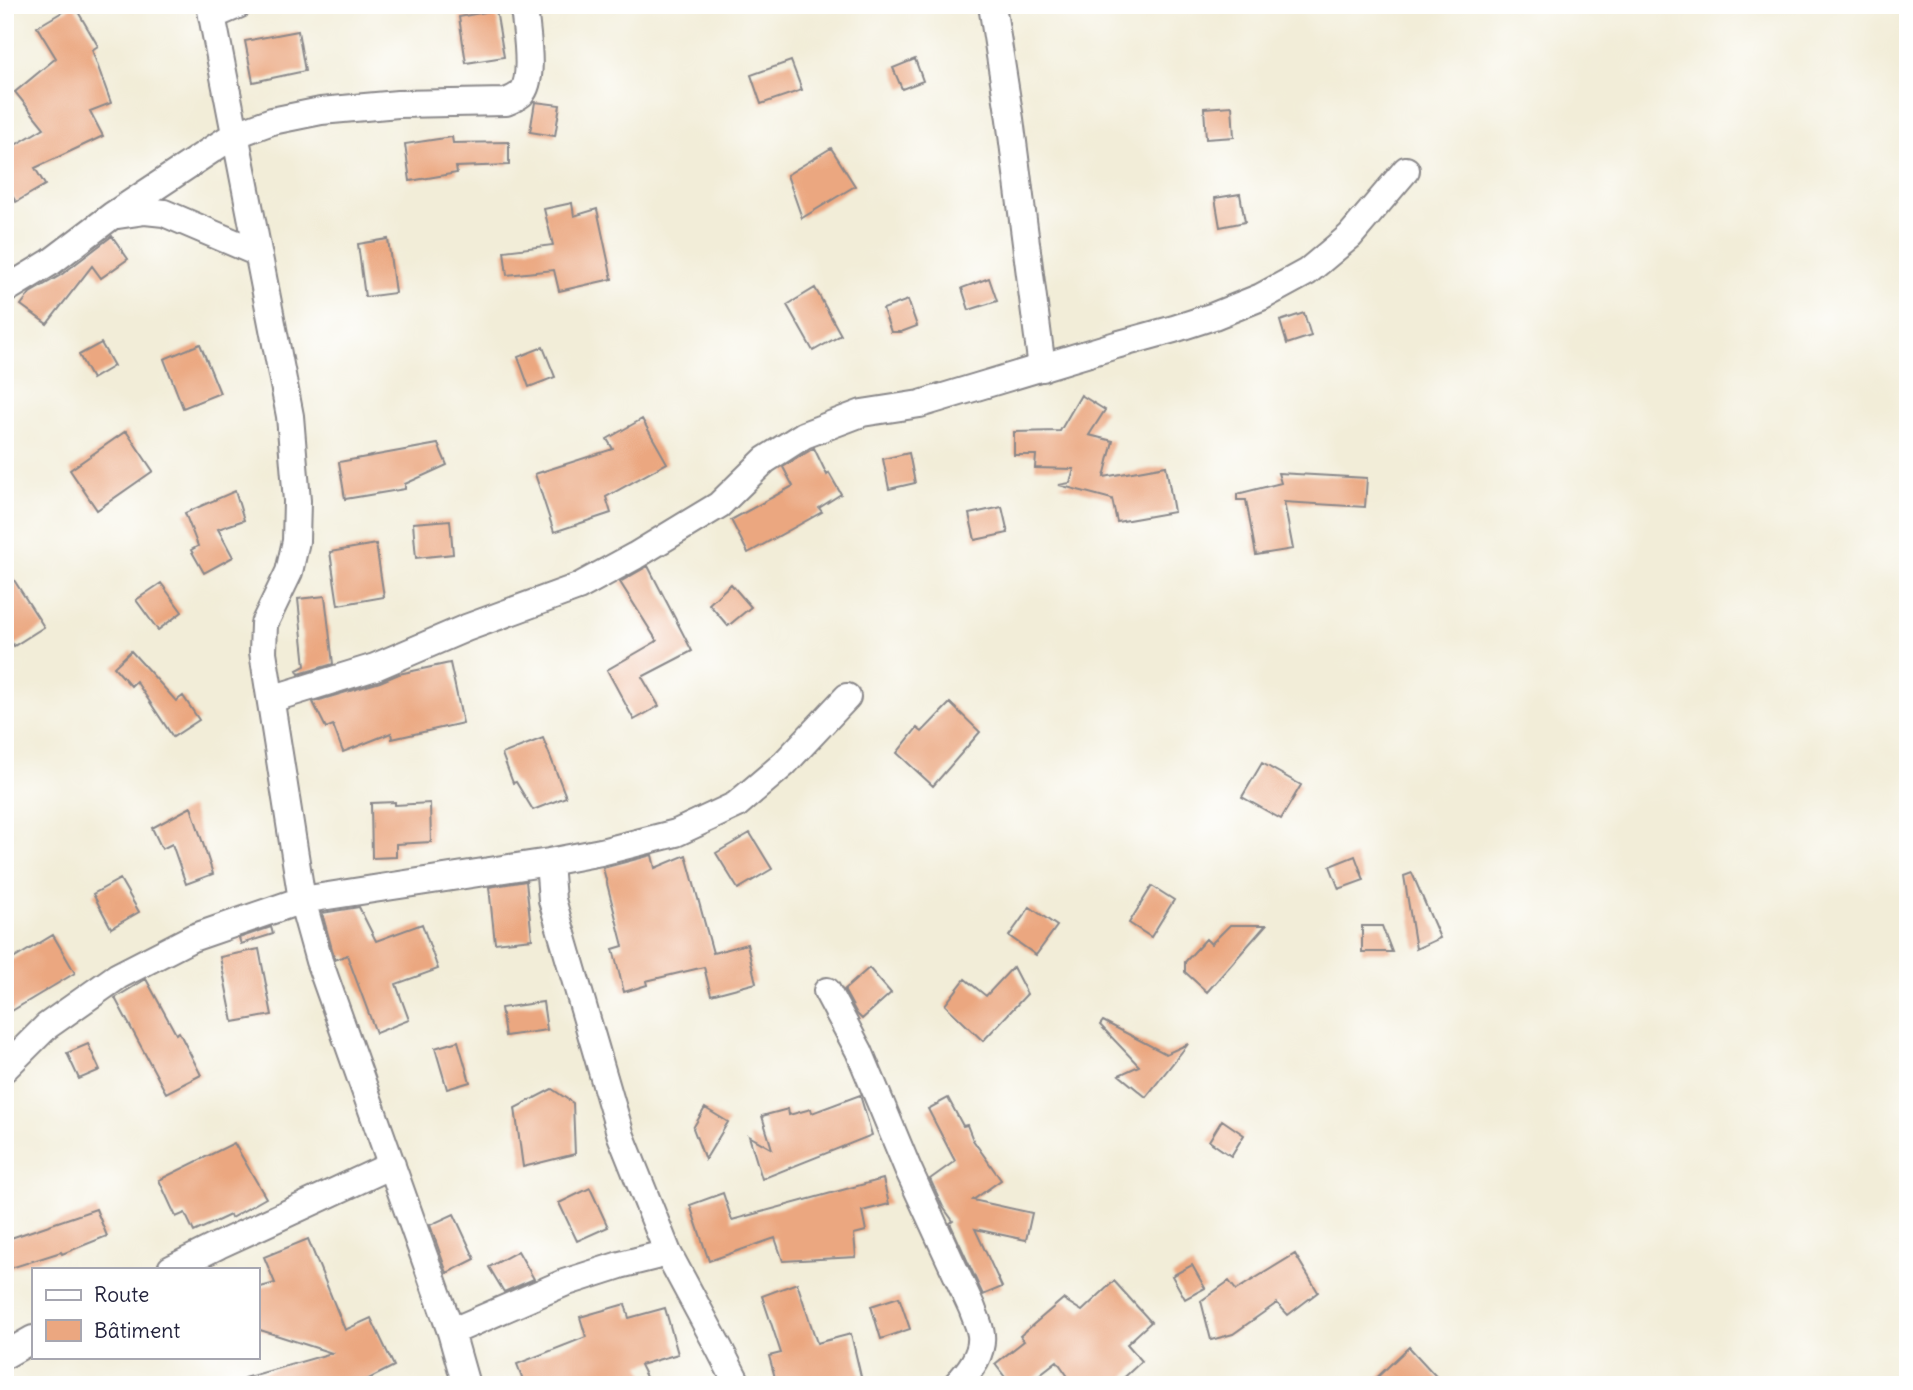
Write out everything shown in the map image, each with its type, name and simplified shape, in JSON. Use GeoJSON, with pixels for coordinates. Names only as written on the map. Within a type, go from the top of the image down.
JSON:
{"type":"FeatureCollection","features":[{"type":"Feature","properties":{"kind":"street"},"geometry":{"type":"LineString","coordinates":[[238,5],[211,11],[290,416],[297,501],[296,541],[289,572],[264,624],[262,652],[302,900],[320,961],[451,1332],[466,1385]]}},
{"type":"Feature","properties":{"kind":"street"},"geometry":{"type":"LineString","coordinates":[[5,290],[51,262],[113,215],[234,135],[272,121],[321,111],[398,104],[506,103],[520,95],[529,73],[524,5]]}},
{"type":"Feature","properties":{"kind":"street"},"geometry":{"type":"LineString","coordinates":[[992,5],[1010,119],[1042,368]]}},
{"type":"Feature","properties":{"kind":"street"},"geometry":{"type":"LineString","coordinates":[[271,699],[375,667],[466,628],[578,587],[719,505],[765,460],[804,435],[862,413],[920,404],[1214,317],[1261,297],[1307,272],[1350,236],[1406,170]]}},
{"type":"Feature","properties":{"kind":"street"},"geometry":{"type":"LineString","coordinates":[[113,215],[145,211],[164,213],[258,253]]}},
{"type":"Feature","properties":{"kind":"street"},"geometry":{"type":"LineString","coordinates":[[5,1068],[47,1026],[118,976],[192,938],[302,900],[549,862],[676,833],[736,804],[784,764],[847,696]]}},
{"type":"Feature","properties":{"kind":"street"},"geometry":{"type":"LineString","coordinates":[[549,862],[552,900],[621,1136],[668,1254],[738,1385]]}},
{"type":"Feature","properties":{"kind":"street"},"geometry":{"type":"LineString","coordinates":[[827,991],[859,1051],[979,1329],[982,1339],[975,1360],[968,1373],[956,1385]]}},
{"type":"Feature","properties":{"kind":"street"},"geometry":{"type":"LineString","coordinates":[[173,1268],[392,1165]]}},
{"type":"Feature","properties":{"kind":"street"},"geometry":{"type":"LineString","coordinates":[[451,1332],[564,1283],[620,1265],[668,1254]]}},
{"type":"Feature","properties":{"kind":"street"},"geometry":{"type":"LineString","coordinates":[[5,1354],[32,1340]]}},
{"type":"Feature","properties":{"kind":"building"},"geometry":{"type":"Polygon","coordinates":[[[74,5],[98,46],[92,50],[111,103],[90,111],[103,136],[35,168],[45,185],[16,202],[5,184],[5,151],[44,128],[15,92],[56,58],[37,27],[74,5]]]}},
{"type":"Feature","properties":{"kind":"building"},"geometry":{"type":"Polygon","coordinates":[[[496,10],[504,57],[466,63],[459,17],[496,10]]]}},
{"type":"Feature","properties":{"kind":"building"},"geometry":{"type":"Polygon","coordinates":[[[298,31],[305,71],[253,82],[245,41],[298,31]]]}},
{"type":"Feature","properties":{"kind":"building"},"geometry":{"type":"Polygon","coordinates":[[[915,59],[923,81],[902,89],[893,68],[915,59]]]}},
{"type":"Feature","properties":{"kind":"building"},"geometry":{"type":"Polygon","coordinates":[[[791,61],[802,90],[761,104],[751,75],[791,61]]]}},
{"type":"Feature","properties":{"kind":"building"},"geometry":{"type":"Polygon","coordinates":[[[535,102],[560,105],[555,136],[530,132],[535,102]]]}},
{"type":"Feature","properties":{"kind":"building"},"geometry":{"type":"Polygon","coordinates":[[[1232,106],[1234,137],[1206,139],[1204,108],[1232,106]]]}},
{"type":"Feature","properties":{"kind":"building"},"geometry":{"type":"Polygon","coordinates":[[[452,137],[453,143],[509,142],[509,165],[456,167],[457,173],[410,181],[405,144],[452,137]]]}},
{"type":"Feature","properties":{"kind":"building"},"geometry":{"type":"Polygon","coordinates":[[[831,148],[855,186],[802,218],[787,175],[831,148]]]}},
{"type":"Feature","properties":{"kind":"building"},"geometry":{"type":"Polygon","coordinates":[[[1240,194],[1245,222],[1220,227],[1215,198],[1240,194]]]}},
{"type":"Feature","properties":{"kind":"building"},"geometry":{"type":"Polygon","coordinates":[[[572,203],[574,216],[597,209],[612,279],[559,291],[554,270],[507,275],[504,251],[553,245],[544,209],[572,203]]]}},
{"type":"Feature","properties":{"kind":"building"},"geometry":{"type":"Polygon","coordinates":[[[112,236],[128,259],[101,278],[92,266],[47,324],[21,305],[30,293],[61,275],[112,236]]]}},
{"type":"Feature","properties":{"kind":"building"},"geometry":{"type":"Polygon","coordinates":[[[388,239],[395,293],[365,297],[358,244],[388,239]]]}},
{"type":"Feature","properties":{"kind":"building"},"geometry":{"type":"Polygon","coordinates":[[[989,278],[997,301],[969,310],[962,288],[989,278]]]}},
{"type":"Feature","properties":{"kind":"building"},"geometry":{"type":"Polygon","coordinates":[[[815,288],[841,335],[813,351],[787,305],[815,288]]]}},
{"type":"Feature","properties":{"kind":"building"},"geometry":{"type":"Polygon","coordinates":[[[908,300],[917,326],[901,332],[891,332],[883,309],[908,300]]]}},
{"type":"Feature","properties":{"kind":"building"},"geometry":{"type":"Polygon","coordinates":[[[1304,313],[1311,336],[1287,344],[1280,321],[1304,313]]]}},
{"type":"Feature","properties":{"kind":"building"},"geometry":{"type":"Polygon","coordinates":[[[101,343],[114,366],[92,379],[79,355],[101,343]]]}},
{"type":"Feature","properties":{"kind":"building"},"geometry":{"type":"Polygon","coordinates":[[[200,344],[220,393],[183,408],[164,359],[200,344]]]}},
{"type":"Feature","properties":{"kind":"building"},"geometry":{"type":"Polygon","coordinates":[[[543,347],[555,377],[529,387],[518,357],[543,347]]]}},
{"type":"Feature","properties":{"kind":"building"},"geometry":{"type":"Polygon","coordinates":[[[1081,395],[1105,410],[1089,435],[1113,441],[1104,477],[1166,466],[1174,512],[1117,522],[1112,499],[1059,485],[1070,483],[1074,469],[1035,468],[1036,455],[1014,455],[1014,432],[1060,431],[1081,395]]]}},
{"type":"Feature","properties":{"kind":"building"},"geometry":{"type":"Polygon","coordinates":[[[642,419],[667,463],[606,497],[611,513],[554,532],[535,474],[613,449],[607,439],[642,419]]]}},
{"type":"Feature","properties":{"kind":"building"},"geometry":{"type":"Polygon","coordinates":[[[126,431],[153,471],[97,510],[70,470],[126,431]]]}},
{"type":"Feature","properties":{"kind":"building"},"geometry":{"type":"Polygon","coordinates":[[[438,444],[447,465],[405,484],[405,489],[345,499],[339,462],[438,444]]]}},
{"type":"Feature","properties":{"kind":"building"},"geometry":{"type":"Polygon","coordinates":[[[814,448],[827,475],[829,473],[841,494],[819,508],[822,512],[748,553],[731,520],[793,486],[783,467],[814,448]]]}},
{"type":"Feature","properties":{"kind":"building"},"geometry":{"type":"Polygon","coordinates":[[[909,453],[915,483],[889,489],[883,459],[909,453]]]}},
{"type":"Feature","properties":{"kind":"building"},"geometry":{"type":"Polygon","coordinates":[[[1278,473],[1367,478],[1365,507],[1284,502],[1293,549],[1256,555],[1246,500],[1237,500],[1237,494],[1281,483],[1278,473]]]}},
{"type":"Feature","properties":{"kind":"building"},"geometry":{"type":"Polygon","coordinates":[[[235,491],[244,520],[218,529],[233,557],[204,573],[191,550],[198,546],[185,513],[235,491]]]}},
{"type":"Feature","properties":{"kind":"building"},"geometry":{"type":"Polygon","coordinates":[[[1002,507],[1008,533],[975,540],[969,514],[1002,507]]]}},
{"type":"Feature","properties":{"kind":"building"},"geometry":{"type":"Polygon","coordinates":[[[450,520],[453,554],[416,558],[413,523],[450,520]]]}},
{"type":"Feature","properties":{"kind":"building"},"geometry":{"type":"Polygon","coordinates":[[[376,544],[384,597],[338,605],[330,552],[376,544]]]}},
{"type":"Feature","properties":{"kind":"building"},"geometry":{"type":"Polygon","coordinates":[[[5,566],[44,627],[14,646],[5,632],[5,566]]]}},
{"type":"Feature","properties":{"kind":"building"},"geometry":{"type":"Polygon","coordinates":[[[648,566],[692,651],[642,677],[659,706],[634,720],[607,670],[657,641],[620,582],[648,566]]]}},
{"type":"Feature","properties":{"kind":"building"},"geometry":{"type":"Polygon","coordinates":[[[161,583],[182,612],[158,630],[136,600],[161,583]]]}},
{"type":"Feature","properties":{"kind":"building"},"geometry":{"type":"Polygon","coordinates":[[[731,584],[751,607],[728,626],[709,604],[731,584]]]}},
{"type":"Feature","properties":{"kind":"building"},"geometry":{"type":"Polygon","coordinates":[[[325,596],[333,664],[299,674],[297,670],[305,666],[298,599],[325,596]]]}},
{"type":"Feature","properties":{"kind":"building"},"geometry":{"type":"Polygon","coordinates":[[[131,651],[176,701],[183,696],[199,720],[173,737],[136,681],[131,686],[114,667],[131,651]]]}},
{"type":"Feature","properties":{"kind":"building"},"geometry":{"type":"Polygon","coordinates":[[[450,663],[463,723],[392,739],[391,733],[343,752],[333,725],[326,728],[313,702],[399,674],[450,663]]]}},
{"type":"Feature","properties":{"kind":"building"},"geometry":{"type":"Polygon","coordinates":[[[950,703],[980,732],[933,786],[897,753],[917,728],[922,732],[950,703]]]}},
{"type":"Feature","properties":{"kind":"building"},"geometry":{"type":"Polygon","coordinates":[[[543,738],[566,797],[533,810],[516,782],[513,783],[502,754],[543,738]]]}},
{"type":"Feature","properties":{"kind":"building"},"geometry":{"type":"Polygon","coordinates":[[[1262,763],[1301,785],[1281,819],[1242,797],[1262,763]]]}},
{"type":"Feature","properties":{"kind":"building"},"geometry":{"type":"Polygon","coordinates":[[[395,802],[395,805],[430,803],[431,842],[396,844],[396,857],[372,858],[371,803],[395,802]]]}},
{"type":"Feature","properties":{"kind":"building"},"geometry":{"type":"Polygon","coordinates":[[[191,807],[213,874],[186,884],[172,844],[162,849],[152,828],[191,807]]]}},
{"type":"Feature","properties":{"kind":"building"},"geometry":{"type":"Polygon","coordinates":[[[750,833],[772,869],[738,889],[716,853],[750,833]]]}},
{"type":"Feature","properties":{"kind":"building"},"geometry":{"type":"Polygon","coordinates":[[[652,855],[655,868],[686,855],[713,953],[747,944],[756,983],[711,995],[704,967],[646,981],[647,985],[624,992],[613,949],[623,946],[603,868],[652,855]]]}},
{"type":"Feature","properties":{"kind":"building"},"geometry":{"type":"Polygon","coordinates":[[[1355,856],[1364,880],[1339,889],[1330,866],[1355,856]]]}},
{"type":"Feature","properties":{"kind":"building"},"geometry":{"type":"Polygon","coordinates":[[[1412,873],[1440,938],[1416,949],[1404,876],[1412,873]]]}},
{"type":"Feature","properties":{"kind":"building"},"geometry":{"type":"Polygon","coordinates":[[[120,879],[139,912],[111,928],[93,894],[120,879]]]}},
{"type":"Feature","properties":{"kind":"building"},"geometry":{"type":"Polygon","coordinates":[[[526,881],[532,939],[495,943],[489,887],[526,881]]]}},
{"type":"Feature","properties":{"kind":"building"},"geometry":{"type":"Polygon","coordinates":[[[1152,886],[1174,900],[1151,937],[1129,923],[1152,886]]]}},
{"type":"Feature","properties":{"kind":"building"},"geometry":{"type":"Polygon","coordinates":[[[359,907],[376,941],[422,924],[438,969],[396,984],[409,1020],[376,1033],[347,955],[335,960],[322,913],[359,907]]]}},
{"type":"Feature","properties":{"kind":"building"},"geometry":{"type":"Polygon","coordinates":[[[1030,907],[1057,926],[1036,955],[1009,936],[1030,907]]]}},
{"type":"Feature","properties":{"kind":"building"},"geometry":{"type":"Polygon","coordinates":[[[1230,925],[1266,925],[1207,992],[1185,972],[1185,962],[1206,939],[1211,944],[1230,925]]]}},
{"type":"Feature","properties":{"kind":"building"},"geometry":{"type":"Polygon","coordinates":[[[1362,926],[1382,926],[1392,952],[1362,952],[1362,926]]]}},
{"type":"Feature","properties":{"kind":"building"},"geometry":{"type":"Polygon","coordinates":[[[271,927],[273,934],[241,944],[239,938],[271,927]]]}},
{"type":"Feature","properties":{"kind":"building"},"geometry":{"type":"Polygon","coordinates":[[[53,935],[75,973],[5,1015],[5,964],[53,935]]]}},
{"type":"Feature","properties":{"kind":"building"},"geometry":{"type":"Polygon","coordinates":[[[259,949],[272,1015],[233,1022],[220,957],[259,949]]]}},
{"type":"Feature","properties":{"kind":"building"},"geometry":{"type":"Polygon","coordinates":[[[1013,967],[1027,994],[983,1041],[945,1005],[965,979],[986,996],[1013,967]]]}},
{"type":"Feature","properties":{"kind":"building"},"geometry":{"type":"Polygon","coordinates":[[[869,968],[891,993],[862,1019],[844,990],[869,968]]]}},
{"type":"Feature","properties":{"kind":"building"},"geometry":{"type":"Polygon","coordinates":[[[146,979],[176,1034],[179,1032],[201,1075],[166,1093],[115,998],[146,979]]]}},
{"type":"Feature","properties":{"kind":"building"},"geometry":{"type":"Polygon","coordinates":[[[543,1002],[547,1030],[505,1036],[501,1008],[543,1002]]]}},
{"type":"Feature","properties":{"kind":"building"},"geometry":{"type":"Polygon","coordinates":[[[1103,1021],[1166,1054],[1188,1044],[1146,1097],[1119,1075],[1139,1066],[1100,1025],[1103,1021]]]}},
{"type":"Feature","properties":{"kind":"building"},"geometry":{"type":"Polygon","coordinates":[[[458,1041],[470,1082],[447,1089],[435,1048],[458,1041]]]}},
{"type":"Feature","properties":{"kind":"building"},"geometry":{"type":"Polygon","coordinates":[[[88,1044],[100,1070],[79,1079],[67,1053],[88,1044]]]}},
{"type":"Feature","properties":{"kind":"building"},"geometry":{"type":"Polygon","coordinates":[[[552,1089],[573,1103],[575,1154],[523,1167],[515,1108],[552,1089]]]}},
{"type":"Feature","properties":{"kind":"building"},"geometry":{"type":"Polygon","coordinates":[[[860,1095],[872,1135],[762,1179],[749,1136],[772,1149],[762,1116],[788,1109],[789,1115],[811,1109],[812,1113],[860,1095]]]}},
{"type":"Feature","properties":{"kind":"building"},"geometry":{"type":"Polygon","coordinates":[[[948,1098],[963,1126],[967,1125],[973,1140],[1001,1180],[973,1200],[1032,1213],[1026,1240],[975,1229],[1002,1287],[983,1295],[950,1223],[953,1221],[930,1179],[955,1161],[928,1109],[948,1098]]]}},
{"type":"Feature","properties":{"kind":"building"},"geometry":{"type":"Polygon","coordinates":[[[705,1108],[728,1122],[705,1160],[693,1128],[705,1108]]]}},
{"type":"Feature","properties":{"kind":"building"},"geometry":{"type":"Polygon","coordinates":[[[1222,1120],[1244,1135],[1231,1156],[1209,1141],[1222,1120]]]}},
{"type":"Feature","properties":{"kind":"building"},"geometry":{"type":"Polygon","coordinates":[[[234,1143],[266,1198],[231,1218],[230,1215],[194,1232],[185,1213],[176,1217],[159,1180],[234,1143]]]}},
{"type":"Feature","properties":{"kind":"building"},"geometry":{"type":"Polygon","coordinates":[[[883,1179],[889,1204],[862,1211],[866,1231],[854,1234],[856,1257],[783,1261],[775,1238],[709,1261],[690,1205],[723,1193],[732,1220],[883,1179]]]}},
{"type":"Feature","properties":{"kind":"building"},"geometry":{"type":"Polygon","coordinates":[[[590,1188],[608,1227],[577,1241],[559,1203],[590,1188]]]}},
{"type":"Feature","properties":{"kind":"building"},"geometry":{"type":"Polygon","coordinates":[[[96,1209],[107,1236],[62,1254],[61,1252],[5,1270],[5,1240],[96,1209]]]}},
{"type":"Feature","properties":{"kind":"building"},"geometry":{"type":"Polygon","coordinates":[[[454,1214],[475,1259],[447,1273],[430,1225],[454,1214]]]}},
{"type":"Feature","properties":{"kind":"building"},"geometry":{"type":"Polygon","coordinates":[[[308,1239],[345,1330],[371,1318],[394,1366],[357,1385],[245,1385],[244,1378],[332,1353],[259,1330],[259,1287],[275,1283],[264,1257],[308,1239]]]}},
{"type":"Feature","properties":{"kind":"building"},"geometry":{"type":"Polygon","coordinates":[[[518,1251],[534,1279],[504,1292],[489,1267],[518,1251]]]}},
{"type":"Feature","properties":{"kind":"building"},"geometry":{"type":"Polygon","coordinates":[[[1295,1254],[1318,1292],[1288,1315],[1277,1303],[1233,1334],[1211,1340],[1201,1301],[1229,1281],[1236,1290],[1295,1254]]]}},
{"type":"Feature","properties":{"kind":"building"},"geometry":{"type":"Polygon","coordinates":[[[1192,1265],[1205,1288],[1185,1299],[1172,1276],[1192,1265]]]}},
{"type":"Feature","properties":{"kind":"building"},"geometry":{"type":"Polygon","coordinates":[[[1114,1281],[1151,1322],[1127,1344],[1142,1361],[1116,1385],[1074,1385],[1057,1361],[1026,1385],[1011,1385],[995,1364],[1024,1341],[1020,1336],[1063,1299],[1082,1311],[1114,1281]]]}},
{"type":"Feature","properties":{"kind":"building"},"geometry":{"type":"Polygon","coordinates":[[[797,1283],[817,1343],[851,1334],[863,1385],[777,1385],[769,1356],[781,1353],[762,1296],[797,1283]]]}},
{"type":"Feature","properties":{"kind":"building"},"geometry":{"type":"Polygon","coordinates":[[[899,1297],[910,1329],[881,1339],[871,1306],[899,1297]]]}},
{"type":"Feature","properties":{"kind":"building"},"geometry":{"type":"Polygon","coordinates":[[[625,1304],[629,1318],[665,1308],[678,1354],[640,1365],[650,1385],[525,1385],[517,1364],[586,1337],[580,1317],[625,1304]]]}},
{"type":"Feature","properties":{"kind":"building"},"geometry":{"type":"Polygon","coordinates":[[[1409,1347],[1444,1385],[1369,1385],[1409,1347]]]}}]}
